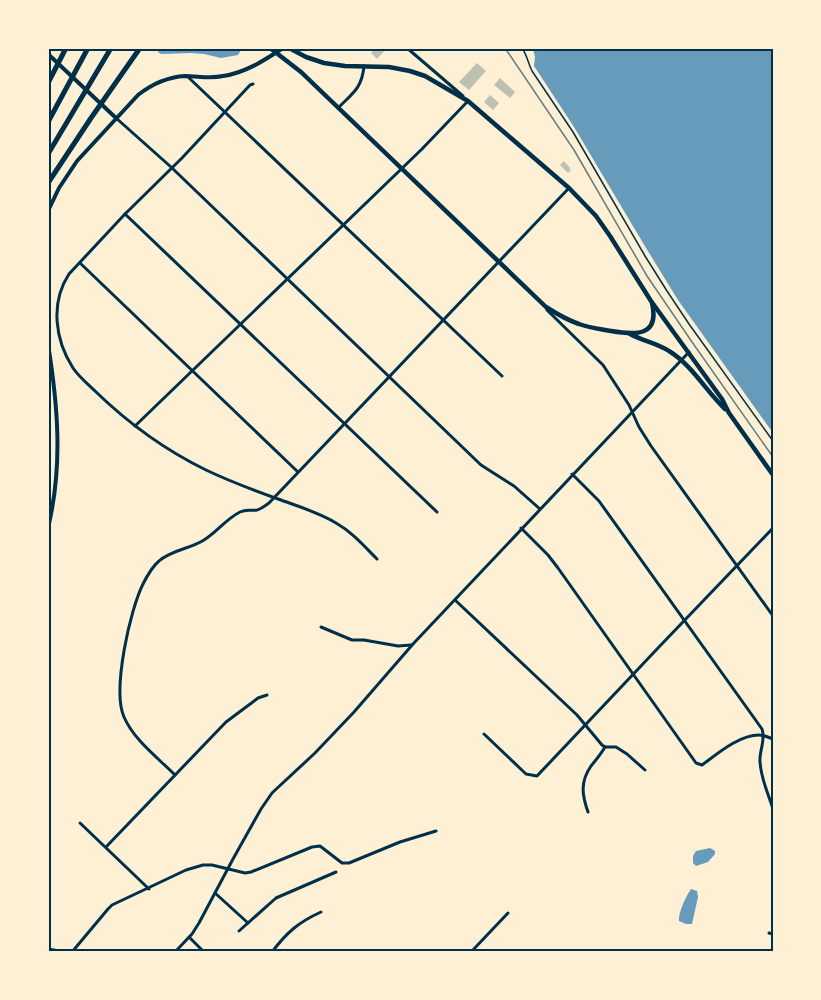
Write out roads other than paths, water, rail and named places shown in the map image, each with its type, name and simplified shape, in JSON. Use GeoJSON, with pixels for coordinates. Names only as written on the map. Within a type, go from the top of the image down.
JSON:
{"type":"FeatureCollection","features":[{"type":"Feature","properties":{"kind":"highway"},"geometry":{"type":"LineString","coordinates":[[48,122],[88,48]]}},
{"type":"Feature","properties":{"kind":"highway"},"geometry":{"type":"LineString","coordinates":[[48,154],[111,48]]}},
{"type":"Feature","properties":{"kind":"highway"},"geometry":{"type":"LineString","coordinates":[[48,183],[140,48]]}},
{"type":"Feature","properties":{"kind":"highway"},"geometry":{"type":"LineString","coordinates":[[49,81],[64,51]]}},
{"type":"Feature","properties":{"kind":"main road"},"geometry":{"type":"LineString","coordinates":[[270,48],[301,72],[546,307],[574,322],[593,328],[628,333],[643,332],[652,324],[654,312],[651,301]]}},
{"type":"Feature","properties":{"kind":"main road"},"geometry":{"type":"LineString","coordinates":[[48,211],[76,161],[148,87],[164,80],[187,76],[209,78],[232,75],[283,48]]}},
{"type":"Feature","properties":{"kind":"main road"},"geometry":{"type":"LineString","coordinates":[[289,48],[324,63],[388,67],[425,76],[468,101],[569,188],[596,216],[651,301],[722,399],[729,413],[773,475]]}},
{"type":"Feature","properties":{"kind":"main road"},"geometry":{"type":"LineString","coordinates":[[48,54],[116,118]]}},
{"type":"Feature","properties":{"kind":"main road"},"geometry":{"type":"LineString","coordinates":[[628,333],[671,352],[729,413]]}},
{"type":"Feature","properties":{"kind":"main road"},"geometry":{"type":"LineString","coordinates":[[48,344],[57,407],[58,435],[57,474],[48,528]]}},
{"type":"Feature","properties":{"kind":"street"},"geometry":{"type":"LineString","coordinates":[[135,426],[402,168],[468,101],[407,48]]}},
{"type":"Feature","properties":{"kind":"street"},"geometry":{"type":"LineString","coordinates":[[338,108],[358,88],[364,66]]}},
{"type":"Feature","properties":{"kind":"street"},"geometry":{"type":"LineString","coordinates":[[187,76],[502,376]]}},
{"type":"Feature","properties":{"kind":"street"},"geometry":{"type":"LineString","coordinates":[[253,84],[125,214],[63,284],[57,306],[56,321],[59,339],[74,369],[111,407],[135,426],[186,459],[247,488],[302,507],[337,523],[350,532],[377,559]]}},
{"type":"Feature","properties":{"kind":"street"},"geometry":{"type":"LineString","coordinates":[[116,118],[288,278],[481,465],[514,486],[540,509]]}},
{"type":"Feature","properties":{"kind":"street"},"geometry":{"type":"LineString","coordinates":[[175,775],[130,728],[123,716],[119,700],[120,677],[128,633],[143,584],[152,569],[166,556],[202,541],[218,531],[235,515],[243,511],[258,510],[269,503],[569,188]]}},
{"type":"Feature","properties":{"kind":"street"},"geometry":{"type":"LineString","coordinates":[[125,214],[437,512]]}},
{"type":"Feature","properties":{"kind":"street"},"geometry":{"type":"LineString","coordinates":[[80,263],[298,472]]}},
{"type":"Feature","properties":{"kind":"street"},"geometry":{"type":"LineString","coordinates":[[532,293],[603,365],[629,405],[651,446],[773,616]]}},
{"type":"Feature","properties":{"kind":"street"},"geometry":{"type":"LineString","coordinates":[[175,952],[199,923],[227,869],[272,794],[354,712],[454,599],[689,352]]}},
{"type":"Feature","properties":{"kind":"street"},"geometry":{"type":"LineString","coordinates":[[572,474],[599,501],[759,723],[764,736],[760,763],[764,785],[773,809]]}},
{"type":"Feature","properties":{"kind":"street"},"geometry":{"type":"LineString","coordinates":[[521,528],[558,568],[696,763],[702,765],[733,743],[749,737],[759,735],[773,739]]}},
{"type":"Feature","properties":{"kind":"street"},"geometry":{"type":"LineString","coordinates":[[484,734],[529,776],[537,776],[773,528]]}},
{"type":"Feature","properties":{"kind":"street"},"geometry":{"type":"LineString","coordinates":[[454,599],[578,716],[602,745],[616,747],[645,770]]}},
{"type":"Feature","properties":{"kind":"street"},"geometry":{"type":"LineString","coordinates":[[321,627],[352,640],[398,646],[413,644]]}},
{"type":"Feature","properties":{"kind":"street"},"geometry":{"type":"LineString","coordinates":[[106,847],[226,722],[258,698],[267,695]]}},
{"type":"Feature","properties":{"kind":"street"},"geometry":{"type":"LineString","coordinates":[[588,812],[583,798],[584,784],[590,768],[605,747]]}},
{"type":"Feature","properties":{"kind":"street"},"geometry":{"type":"LineString","coordinates":[[80,823],[149,889]]}},
{"type":"Feature","properties":{"kind":"street"},"geometry":{"type":"LineString","coordinates":[[72,952],[112,905],[186,870],[212,865],[245,873],[320,846],[342,863],[349,863],[400,842],[436,831]]}},
{"type":"Feature","properties":{"kind":"street"},"geometry":{"type":"LineString","coordinates":[[239,931],[276,898],[336,872]]}},
{"type":"Feature","properties":{"kind":"street"},"geometry":{"type":"LineString","coordinates":[[215,892],[248,923]]}},
{"type":"Feature","properties":{"kind":"street"},"geometry":{"type":"LineString","coordinates":[[272,952],[294,927],[321,912]]}},
{"type":"Feature","properties":{"kind":"street"},"geometry":{"type":"LineString","coordinates":[[471,952],[508,913]]}},
{"type":"Feature","properties":{"kind":"street"},"geometry":{"type":"LineString","coordinates":[[189,937],[204,952]]}},
{"type":"Feature","properties":{"kind":"street"},"geometry":{"type":"LineString","coordinates":[[48,949],[65,952]]}},
{"type":"Feature","properties":{"kind":"water"},"geometry":{"type":"Polygon","coordinates":[[[158,48],[240,48],[241,50],[238,55],[221,58],[191,53],[161,54],[158,48]]]}},
{"type":"Feature","properties":{"kind":"water"},"geometry":{"type":"Polygon","coordinates":[[[533,48],[773,48],[773,433],[678,300],[574,127],[534,66],[533,48]]]}},
{"type":"Feature","properties":{"kind":"water"},"geometry":{"type":"Polygon","coordinates":[[[710,848],[715,851],[715,854],[708,862],[696,866],[693,863],[693,856],[696,851],[710,848]]]}},
{"type":"Feature","properties":{"kind":"water"},"geometry":{"type":"Polygon","coordinates":[[[691,889],[697,891],[698,897],[692,924],[686,924],[679,921],[679,918],[691,889]]]}},
{"type":"Feature","properties":{"kind":"railway"},"geometry":{"type":"LineString","coordinates":[[505,48],[574,150],[647,276],[773,457]]}}]}
